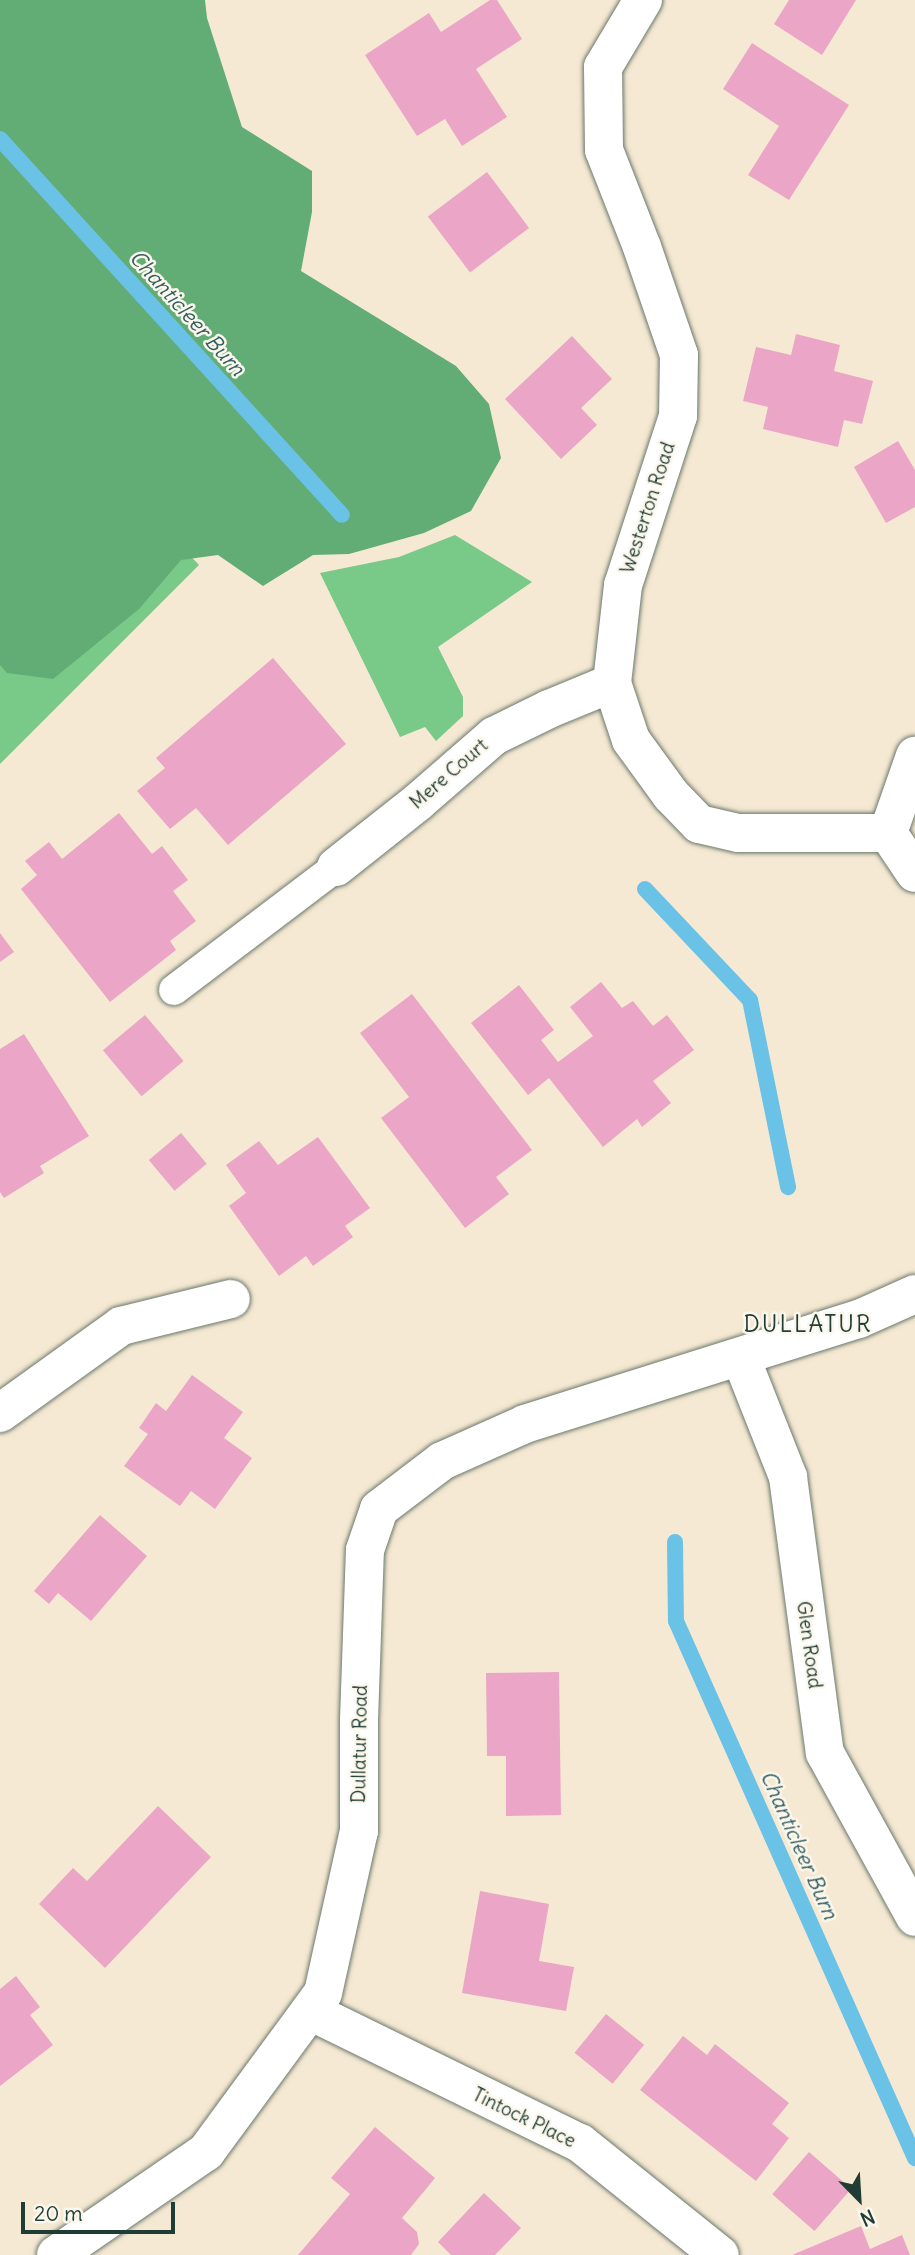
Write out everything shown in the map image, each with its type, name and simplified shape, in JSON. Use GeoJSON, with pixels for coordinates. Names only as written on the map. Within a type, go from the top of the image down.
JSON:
{"type":"FeatureCollection","features":[{"type":"Feature","properties":{"kind":"street","name":"Westerton Road"},"geometry":{"type":"LineString","coordinates":[[643,0],[603,67],[604,150],[642,247],[679,355],[678,416],[623,586],[612,683],[631,740],[671,795],[699,824],[738,834],[888,833]]}},
{"type":"Feature","properties":{"kind":"street","name":"Mere Court"},"geometry":{"type":"LineString","coordinates":[[336,867],[418,802],[494,736],[612,683]]}},
{"type":"Feature","properties":{"kind":"street"},"geometry":{"type":"LineString","coordinates":[[915,757],[888,833],[915,873]]}},
{"type":"Feature","properties":{"kind":"street","name":"Dullatur Road"},"geometry":{"type":"LineString","coordinates":[[56,2255],[206,2152],[323,1993],[359,1831],[359,1720],[365,1550],[379,1509],[442,1461],[525,1424],[859,1319],[915,1294]]}},
{"type":"Feature","properties":{"kind":"street"},"geometry":{"type":"LineString","coordinates":[[0,1413],[121,1326],[231,1299]]}},
{"type":"Feature","properties":{"kind":"street","name":"Glen Road"},"geometry":{"type":"LineString","coordinates":[[741,1358],[788,1477],[825,1753],[915,1917]]}},
{"type":"Feature","properties":{"kind":"street","name":"Tintock Place"},"geometry":{"type":"LineString","coordinates":[[310,2011],[580,2143],[720,2255]]}},
{"type":"Feature","properties":{"kind":"lane"},"geometry":{"type":"LineString","coordinates":[[174,990],[336,867]]}},
{"type":"Feature","properties":{"kind":"green space"},"geometry":{"type":"Polygon","coordinates":[[[0,0],[205,0],[207,18],[242,127],[312,171],[312,212],[301,271],[456,366],[489,404],[501,458],[471,511],[424,533],[349,554],[313,555],[263,586],[218,555],[181,560],[139,609],[53,679],[7,673],[0,665],[0,0]]]}},
{"type":"Feature","properties":{"kind":"green space"},"geometry":{"type":"Polygon","coordinates":[[[0,352],[199,565],[0,764],[0,352]]]}},
{"type":"Feature","properties":{"kind":"green space"},"geometry":{"type":"Polygon","coordinates":[[[455,535],[532,582],[438,647],[463,697],[463,716],[436,741],[425,727],[400,737],[320,573],[399,557],[455,535]]]}},
{"type":"Feature","properties":{"kind":"building"},"geometry":{"type":"Polygon","coordinates":[[[490,0],[497,0],[522,39],[476,69],[507,117],[462,146],[445,119],[417,136],[365,55],[429,13],[441,32],[490,0]]]}},
{"type":"Feature","properties":{"kind":"building"},"geometry":{"type":"Polygon","coordinates":[[[789,0],[856,0],[822,55],[774,24],[789,0]]]}},
{"type":"Feature","properties":{"kind":"building"},"geometry":{"type":"Polygon","coordinates":[[[752,43],[849,105],[789,200],[748,175],[779,126],[723,89],[752,43]]]}},
{"type":"Feature","properties":{"kind":"building"},"geometry":{"type":"Polygon","coordinates":[[[487,172],[529,228],[470,272],[428,217],[487,172]]]}},
{"type":"Feature","properties":{"kind":"building"},"geometry":{"type":"Polygon","coordinates":[[[796,334],[840,345],[834,371],[873,381],[862,424],[844,420],[838,447],[763,429],[768,407],[743,401],[756,347],[791,355],[796,334]]]}},
{"type":"Feature","properties":{"kind":"building"},"geometry":{"type":"Polygon","coordinates":[[[572,336],[612,379],[581,408],[597,425],[561,459],[505,399],[572,336]]]}},
{"type":"Feature","properties":{"kind":"building"},"geometry":{"type":"Polygon","coordinates":[[[898,441],[915,470],[915,507],[886,523],[854,467],[898,441]]]}},
{"type":"Feature","properties":{"kind":"building"},"geometry":{"type":"Polygon","coordinates":[[[273,658],[346,744],[228,845],[196,808],[170,829],[137,791],[165,768],[156,758],[273,658]]]}},
{"type":"Feature","properties":{"kind":"building"},"geometry":{"type":"Polygon","coordinates":[[[119,813],[152,854],[162,846],[188,880],[173,891],[196,921],[170,941],[176,950],[110,1002],[21,889],[37,875],[25,861],[49,842],[62,859],[119,813]]]}},
{"type":"Feature","properties":{"kind":"building"},"geometry":{"type":"Polygon","coordinates":[[[0,933],[14,952],[0,962],[0,933]]]}},
{"type":"Feature","properties":{"kind":"building"},"geometry":{"type":"Polygon","coordinates":[[[601,982],[622,1008],[633,1001],[653,1026],[667,1015],[694,1050],[653,1081],[671,1103],[642,1127],[637,1119],[603,1147],[549,1078],[528,1095],[471,1023],[519,985],[554,1030],[541,1040],[558,1062],[593,1036],[570,1007],[601,982]]]}},
{"type":"Feature","properties":{"kind":"building"},"geometry":{"type":"Polygon","coordinates":[[[412,994],[532,1150],[496,1177],[509,1194],[465,1228],[381,1118],[409,1097],[360,1033],[412,994]]]}},
{"type":"Feature","properties":{"kind":"building"},"geometry":{"type":"Polygon","coordinates":[[[145,1015],[184,1061],[141,1096],[103,1050],[145,1015]]]}},
{"type":"Feature","properties":{"kind":"building"},"geometry":{"type":"Polygon","coordinates":[[[24,1034],[89,1136],[40,1166],[44,1173],[4,1198],[0,1192],[0,1049],[24,1034]]]}},
{"type":"Feature","properties":{"kind":"building"},"geometry":{"type":"Polygon","coordinates":[[[181,1133],[207,1164],[175,1191],[149,1160],[181,1133]]]}},
{"type":"Feature","properties":{"kind":"building"},"geometry":{"type":"Polygon","coordinates":[[[318,1137],[370,1208],[345,1226],[353,1237],[313,1266],[306,1256],[279,1276],[229,1206],[246,1193],[226,1165],[259,1141],[278,1165],[318,1137]]]}},
{"type":"Feature","properties":{"kind":"building"},"geometry":{"type":"Polygon","coordinates":[[[192,1375],[243,1412],[224,1438],[252,1458],[215,1509],[191,1491],[180,1506],[124,1466],[148,1434],[139,1428],[156,1403],[166,1411],[192,1375]]]}},
{"type":"Feature","properties":{"kind":"building"},"geometry":{"type":"Polygon","coordinates":[[[100,1515],[147,1556],[91,1621],[58,1593],[49,1604],[34,1591],[100,1515]]]}},
{"type":"Feature","properties":{"kind":"building"},"geometry":{"type":"Polygon","coordinates":[[[559,1672],[561,1815],[506,1816],[506,1756],[487,1756],[486,1673],[559,1672]]]}},
{"type":"Feature","properties":{"kind":"building"},"geometry":{"type":"Polygon","coordinates":[[[158,1806],[211,1857],[105,1968],[39,1904],[73,1868],[87,1881],[158,1806]]]}},
{"type":"Feature","properties":{"kind":"building"},"geometry":{"type":"Polygon","coordinates":[[[480,1891],[549,1904],[539,1961],[574,1967],[566,2011],[462,1993],[480,1891]]]}},
{"type":"Feature","properties":{"kind":"building"},"geometry":{"type":"Polygon","coordinates":[[[16,1976],[40,2007],[30,2015],[53,2045],[0,2086],[0,1989],[16,1976]]]}},
{"type":"Feature","properties":{"kind":"building"},"geometry":{"type":"Polygon","coordinates":[[[606,2014],[644,2045],[613,2084],[575,2053],[606,2014]]]}},
{"type":"Feature","properties":{"kind":"building"},"geometry":{"type":"Polygon","coordinates":[[[683,2036],[707,2055],[715,2044],[789,2103],[772,2124],[789,2138],[756,2181],[640,2090],[683,2036]]]}},
{"type":"Feature","properties":{"kind":"building"},"geometry":{"type":"Polygon","coordinates":[[[375,2127],[435,2178],[402,2218],[417,2232],[419,2244],[411,2255],[298,2255],[350,2194],[331,2178],[375,2127]]]}},
{"type":"Feature","properties":{"kind":"building"},"geometry":{"type":"Polygon","coordinates":[[[809,2152],[851,2189],[815,2231],[772,2194],[809,2152]]]}},
{"type":"Feature","properties":{"kind":"building"},"geometry":{"type":"Polygon","coordinates":[[[484,2193],[521,2228],[495,2255],[451,2255],[438,2242],[484,2193]]]}},
{"type":"Feature","properties":{"kind":"building"},"geometry":{"type":"Polygon","coordinates":[[[861,2226],[870,2249],[902,2235],[910,2255],[792,2255],[861,2226]]]}},
{"type":"Feature","properties":{"kind":"waterway","name":"Chanticleer Burn"},"geometry":{"type":"LineString","coordinates":[[0,139],[342,515]]}},
{"type":"Feature","properties":{"kind":"waterway","name":"Chanticleer Burn"},"geometry":{"type":"LineString","coordinates":[[645,889],[750,1000],[788,1187]]}},
{"type":"Feature","properties":{"kind":"waterway","name":"Chanticleer Burn"},"geometry":{"type":"LineString","coordinates":[[675,1542],[676,1621],[915,2158]]}},
{"type":"Feature","properties":{"kind":"district","name":"DULLATUR"},"geometry":{"type":"Point","coordinates":[808,1324]}}]}
